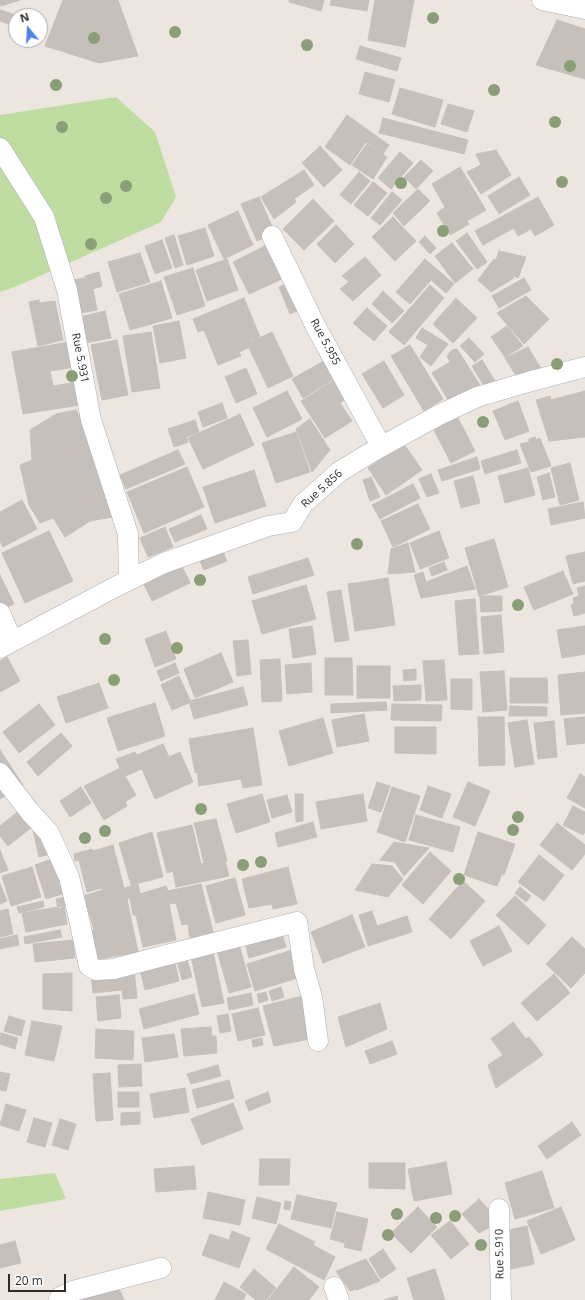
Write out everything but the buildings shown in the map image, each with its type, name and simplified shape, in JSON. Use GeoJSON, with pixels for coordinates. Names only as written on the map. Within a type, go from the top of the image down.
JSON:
{"type":"FeatureCollection","features":[{"type":"Feature","properties":{"kind":"street"},"geometry":{"type":"LineString","coordinates":[[542,0],[585,10]]}},
{"type":"Feature","properties":{"kind":"street","name":"Rue 5.931"},"geometry":{"type":"LineString","coordinates":[[0,148],[44,217],[67,290],[91,420],[128,534],[129,579]]}},
{"type":"Feature","properties":{"kind":"street","name":"Rue 5.955"},"geometry":{"type":"LineString","coordinates":[[272,236],[315,325],[381,446]]}},
{"type":"Feature","properties":{"kind":"street","name":"Rue 5.856"},"geometry":{"type":"LineString","coordinates":[[6,645],[129,579],[164,563],[268,526],[292,522],[303,504],[339,472],[381,446],[439,415],[477,397],[585,367]]}},
{"type":"Feature","properties":{"kind":"street"},"geometry":{"type":"LineString","coordinates":[[0,613],[6,645]]}},
{"type":"Feature","properties":{"kind":"street"},"geometry":{"type":"LineString","coordinates":[[0,773],[49,834],[69,877],[78,910],[88,966],[96,970],[114,969],[297,922],[304,969],[312,997],[318,1041]]}},
{"type":"Feature","properties":{"kind":"street","name":"Rue 5.910"},"geometry":{"type":"LineString","coordinates":[[499,1208],[501,1300]]}},
{"type":"Feature","properties":{"kind":"street"},"geometry":{"type":"LineString","coordinates":[[59,1300],[60,1297],[73,1291],[161,1268]]}},
{"type":"Feature","properties":{"kind":"green space"},"geometry":{"type":"Polygon","coordinates":[[[116,97],[155,132],[176,197],[161,222],[17,286],[0,292],[0,115],[116,97]]]}},
{"type":"Feature","properties":{"kind":"green space"},"geometry":{"type":"Polygon","coordinates":[[[55,1173],[66,1199],[0,1211],[0,1179],[55,1173]]]}}]}
